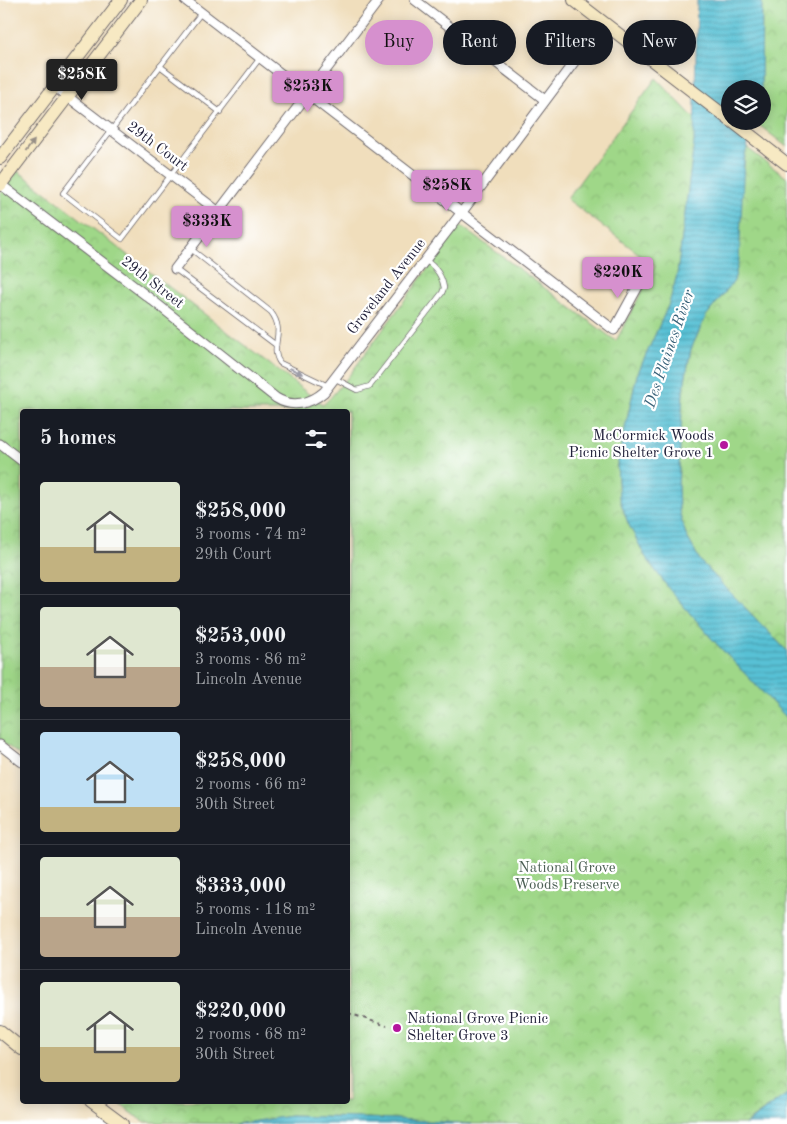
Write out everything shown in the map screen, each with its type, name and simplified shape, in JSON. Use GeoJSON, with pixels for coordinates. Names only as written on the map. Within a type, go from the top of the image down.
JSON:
{"type":"FeatureCollection","features":[{"type":"Feature","properties":{"kind":"street"},"geometry":{"type":"LineString","coordinates":[[0,158],[121,0]]}},
{"type":"Feature","properties":{"kind":"street"},"geometry":{"type":"LineString","coordinates":[[0,185],[141,0]]}},
{"type":"Feature","properties":{"kind":"street"},"geometry":{"type":"LineString","coordinates":[[185,0],[614,330],[642,279]]}},
{"type":"Feature","properties":{"kind":"street"},"geometry":{"type":"LineString","coordinates":[[175,269],[379,0]]}},
{"type":"Feature","properties":{"kind":"street"},"geometry":{"type":"LineString","coordinates":[[415,0],[545,100]]}},
{"type":"Feature","properties":{"kind":"street"},"geometry":{"type":"LineString","coordinates":[[574,0],[601,20]]}},
{"type":"Feature","properties":{"kind":"street"},"geometry":{"type":"LineString","coordinates":[[613,29],[721,112]]}},
{"type":"Feature","properties":{"kind":"street","name":"Groveland Avenue"},"geometry":{"type":"LineString","coordinates":[[286,407],[312,400],[324,392],[571,65]]}},
{"type":"Feature","properties":{"kind":"street","name":"29th Court"},"geometry":{"type":"LineString","coordinates":[[55,87],[219,212]]}},
{"type":"Feature","properties":{"kind":"street"},"geometry":{"type":"LineString","coordinates":[[744,130],[787,164]]}},
{"type":"Feature","properties":{"kind":"street","name":"29th Street"},"geometry":{"type":"LineString","coordinates":[[0,185],[152,300],[286,407]]}},
{"type":"Feature","properties":{"kind":"street"},"geometry":{"type":"LineString","coordinates":[[0,444],[20,459]]}},
{"type":"Feature","properties":{"kind":"street"},"geometry":{"type":"LineString","coordinates":[[0,745],[20,760]]}},
{"type":"Feature","properties":{"kind":"street"},"geometry":{"type":"LineString","coordinates":[[0,1031],[20,1044]]}},
{"type":"Feature","properties":{"kind":"street"},"geometry":{"type":"LineString","coordinates":[[95,1104],[122,1124]]}},
{"type":"Feature","properties":{"kind":"lane"},"geometry":{"type":"LineString","coordinates":[[201,12],[63,193],[122,238],[260,58]]}},
{"type":"Feature","properties":{"kind":"lane"},"geometry":{"type":"LineString","coordinates":[[160,66],[220,112]]}},
{"type":"Feature","properties":{"kind":"lane"},"geometry":{"type":"LineString","coordinates":[[191,249],[271,312],[276,318],[278,326],[276,358],[280,363],[357,390],[370,386],[444,288],[438,271],[425,260]]}},
{"type":"Feature","properties":{"kind":"lane"},"geometry":{"type":"LineString","coordinates":[[175,269],[276,345]]}},
{"type":"Feature","properties":{"kind":"path"},"geometry":{"type":"LineString","coordinates":[[350,1014],[387,1026]]}},
{"type":"Feature","properties":{"kind":"green space"},"geometry":{"type":"Polygon","coordinates":[[[762,0],[787,0],[787,147],[765,130],[771,130],[771,80],[761,80],[762,0]]]}},
{"type":"Feature","properties":{"kind":"green space","name":"National Grove Woods Preserve"},"geometry":{"type":"Polygon","coordinates":[[[656,78],[695,119],[694,143],[677,275],[669,304],[637,375],[617,464],[619,497],[628,523],[645,556],[669,589],[713,640],[787,718],[787,1094],[745,1124],[472,1124],[396,1119],[291,1116],[236,1124],[144,1122],[120,1104],[350,1104],[350,409],[20,409],[20,755],[0,740],[0,194],[18,171],[323,405],[348,377],[460,225],[616,341],[655,266],[567,199],[656,78]]]}},
{"type":"Feature","properties":{"kind":"green space"},"geometry":{"type":"Polygon","coordinates":[[[746,147],[787,178],[787,651],[701,562],[686,535],[679,511],[678,486],[683,391],[691,349],[706,316],[734,281],[739,259],[742,186],[746,147]]]}},
{"type":"Feature","properties":{"kind":"water","name":"Des Plaines River"},"geometry":{"type":"Polygon","coordinates":[[[697,0],[762,0],[761,80],[721,80],[721,130],[752,130],[744,159],[739,259],[734,281],[706,316],[691,349],[683,391],[678,486],[679,511],[686,535],[701,562],[787,651],[787,718],[713,640],[669,589],[645,556],[628,523],[619,497],[617,464],[637,375],[669,304],[677,275],[694,143],[697,0]]]}},
{"type":"Feature","properties":{"kind":"water"},"geometry":{"type":"Polygon","coordinates":[[[787,1094],[787,1124],[745,1124],[749,1122],[787,1094]]]}},
{"type":"Feature","properties":{"kind":"water"},"geometry":{"type":"Polygon","coordinates":[[[291,1116],[396,1119],[472,1124],[236,1124],[291,1116]]]}},
{"type":"Feature","properties":{"kind":"place","name":"McCormick Woods Picnic Shelter Grove 1"},"geometry":{"type":"Point","coordinates":[724,445]}},
{"type":"Feature","properties":{"kind":"place","name":"National Grove Picnic Shelter Grove 3"},"geometry":{"type":"Point","coordinates":[397,1028]}}]}
